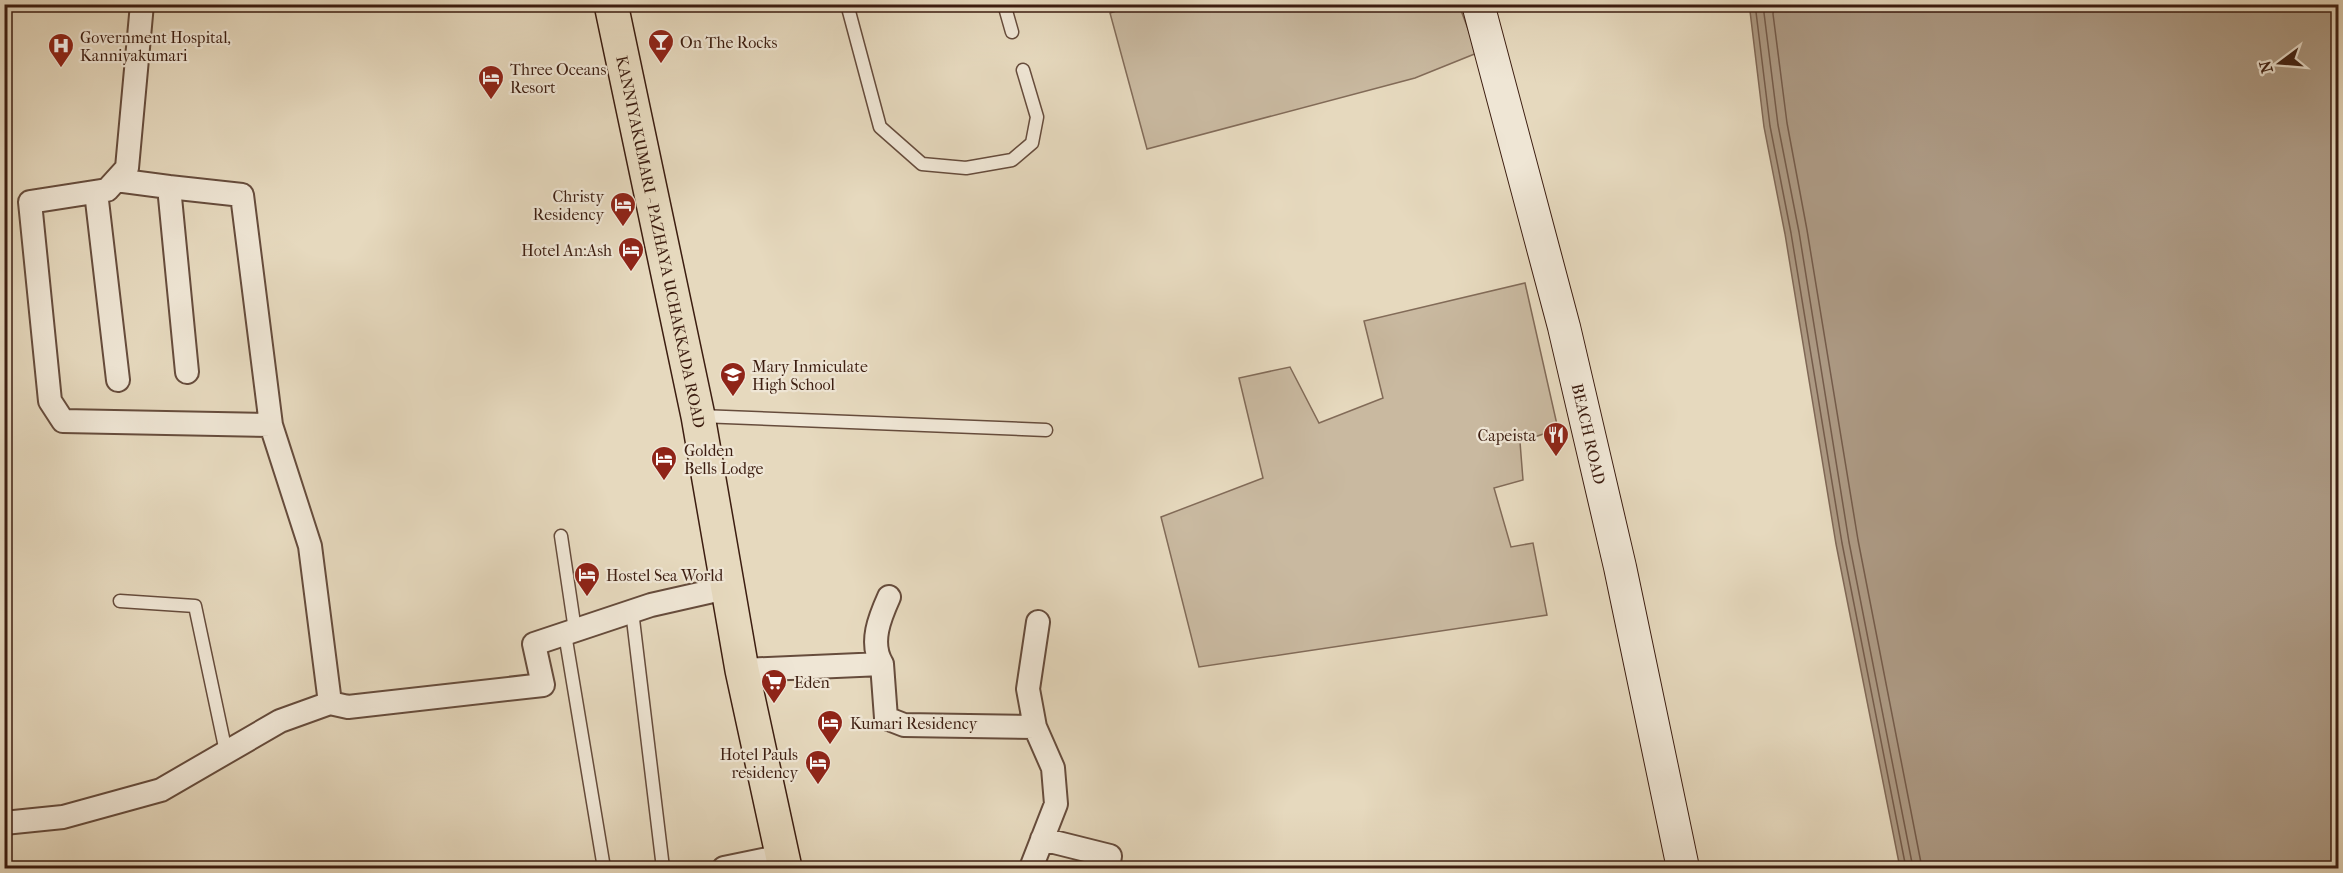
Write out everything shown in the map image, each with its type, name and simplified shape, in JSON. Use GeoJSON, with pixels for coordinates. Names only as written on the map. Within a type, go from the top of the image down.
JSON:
{"type":"FeatureCollection","features":[{"type":"Feature","properties":{"kind":"main road","name":"KANNIYAKUMARI - PAZHAYA UCHAKKADA ROAD"},"geometry":{"type":"LineString","coordinates":[[611,4],[698,416],[726,588],[783,862]]}},
{"type":"Feature","properties":{"kind":"street"},"geometry":{"type":"LineString","coordinates":[[142,4],[127,168],[107,190],[30,202],[50,401],[63,421],[271,425]]}},
{"type":"Feature","properties":{"kind":"street","name":"BEACH ROAD"},"geometry":{"type":"LineString","coordinates":[[1478,4],[1564,327],[1620,567],[1683,868]]}},
{"type":"Feature","properties":{"kind":"street"},"geometry":{"type":"LineString","coordinates":[[116,180],[242,195],[271,425],[310,546],[330,703]]}},
{"type":"Feature","properties":{"kind":"street"},"geometry":{"type":"LineString","coordinates":[[169,187],[187,372]]}},
{"type":"Feature","properties":{"kind":"street"},"geometry":{"type":"LineString","coordinates":[[96,192],[118,380]]}},
{"type":"Feature","properties":{"kind":"street"},"geometry":{"type":"LineString","coordinates":[[4,823],[63,816],[161,790],[280,721],[330,703],[348,707],[543,685],[534,644],[651,605],[726,588]]}},
{"type":"Feature","properties":{"kind":"street"},"geometry":{"type":"LineString","coordinates":[[889,597],[877,624],[877,656],[882,664],[886,718],[904,724],[1035,727]]}},
{"type":"Feature","properties":{"kind":"street"},"geometry":{"type":"LineString","coordinates":[[1031,868],[1056,804],[1053,768],[1035,727],[1028,689],[1038,622]]}},
{"type":"Feature","properties":{"kind":"street"},"geometry":{"type":"LineString","coordinates":[[742,670],[882,664]]}},
{"type":"Feature","properties":{"kind":"street"},"geometry":{"type":"LineString","coordinates":[[1042,839],[1110,856],[1108,868]]}},
{"type":"Feature","properties":{"kind":"street"},"geometry":{"type":"LineString","coordinates":[[724,868],[783,862]]}},
{"type":"Feature","properties":{"kind":"lane"},"geometry":{"type":"LineString","coordinates":[[847,4],[880,128],[922,164],[966,168],[1012,160],[1032,143],[1037,117],[1023,70]]}},
{"type":"Feature","properties":{"kind":"lane"},"geometry":{"type":"LineString","coordinates":[[1004,4],[1012,32]]}},
{"type":"Feature","properties":{"kind":"lane"},"geometry":{"type":"LineString","coordinates":[[698,416],[1046,430]]}},
{"type":"Feature","properties":{"kind":"lane"},"geometry":{"type":"LineString","coordinates":[[561,536],[570,632],[604,868]]}},
{"type":"Feature","properties":{"kind":"lane"},"geometry":{"type":"LineString","coordinates":[[120,601],[195,606],[226,752]]}},
{"type":"Feature","properties":{"kind":"lane"},"geometry":{"type":"LineString","coordinates":[[632,611],[663,868]]}},
{"type":"Feature","properties":{"kind":"shaded area"},"geometry":{"type":"Polygon","coordinates":[[[1138,4],[1459,5],[1477,53],[1415,78],[1147,149],[1110,13],[1138,4]]]}},
{"type":"Feature","properties":{"kind":"shaded area"},"geometry":{"type":"Polygon","coordinates":[[[1525,283],[1558,429],[1520,442],[1523,480],[1494,488],[1511,547],[1533,543],[1547,615],[1199,667],[1161,517],[1263,478],[1239,378],[1290,367],[1319,423],[1383,398],[1364,321],[1525,283]]]}},
{"type":"Feature","properties":{"kind":"water"},"geometry":{"type":"Polygon","coordinates":[[[1752,4],[2338,5],[2338,868],[1900,868],[1836,544],[1785,234],[1764,127],[1750,11],[1752,4]]]}},
{"type":"Feature","properties":{"kind":"place","name":"On The Rocks"},"geometry":{"type":"Point","coordinates":[661,65]}},
{"type":"Feature","properties":{"kind":"place","name":"Government Hospital, Kanniyakumari"},"geometry":{"type":"Point","coordinates":[61,69]}},
{"type":"Feature","properties":{"kind":"place","name":"Three Oceans Resort"},"geometry":{"type":"Point","coordinates":[491,101]}},
{"type":"Feature","properties":{"kind":"place","name":"Christy Residency"},"geometry":{"type":"Point","coordinates":[623,228]}},
{"type":"Feature","properties":{"kind":"place","name":"Hotel An:Ash"},"geometry":{"type":"Point","coordinates":[631,273]}},
{"type":"Feature","properties":{"kind":"place","name":"Mary Inmiculate High School"},"geometry":{"type":"Point","coordinates":[733,398]}},
{"type":"Feature","properties":{"kind":"place","name":"Capeista"},"geometry":{"type":"Point","coordinates":[1556,458]}},
{"type":"Feature","properties":{"kind":"place","name":"Golden Bells Lodge"},"geometry":{"type":"Point","coordinates":[664,482]}},
{"type":"Feature","properties":{"kind":"place","name":"Hostel Sea World"},"geometry":{"type":"Point","coordinates":[587,598]}},
{"type":"Feature","properties":{"kind":"place","name":"Eden"},"geometry":{"type":"Point","coordinates":[774,705]}},
{"type":"Feature","properties":{"kind":"place","name":"Kumari Residency"},"geometry":{"type":"Point","coordinates":[830,746]}},
{"type":"Feature","properties":{"kind":"place","name":"Hotel Pauls residency"},"geometry":{"type":"Point","coordinates":[818,786]}}]}
